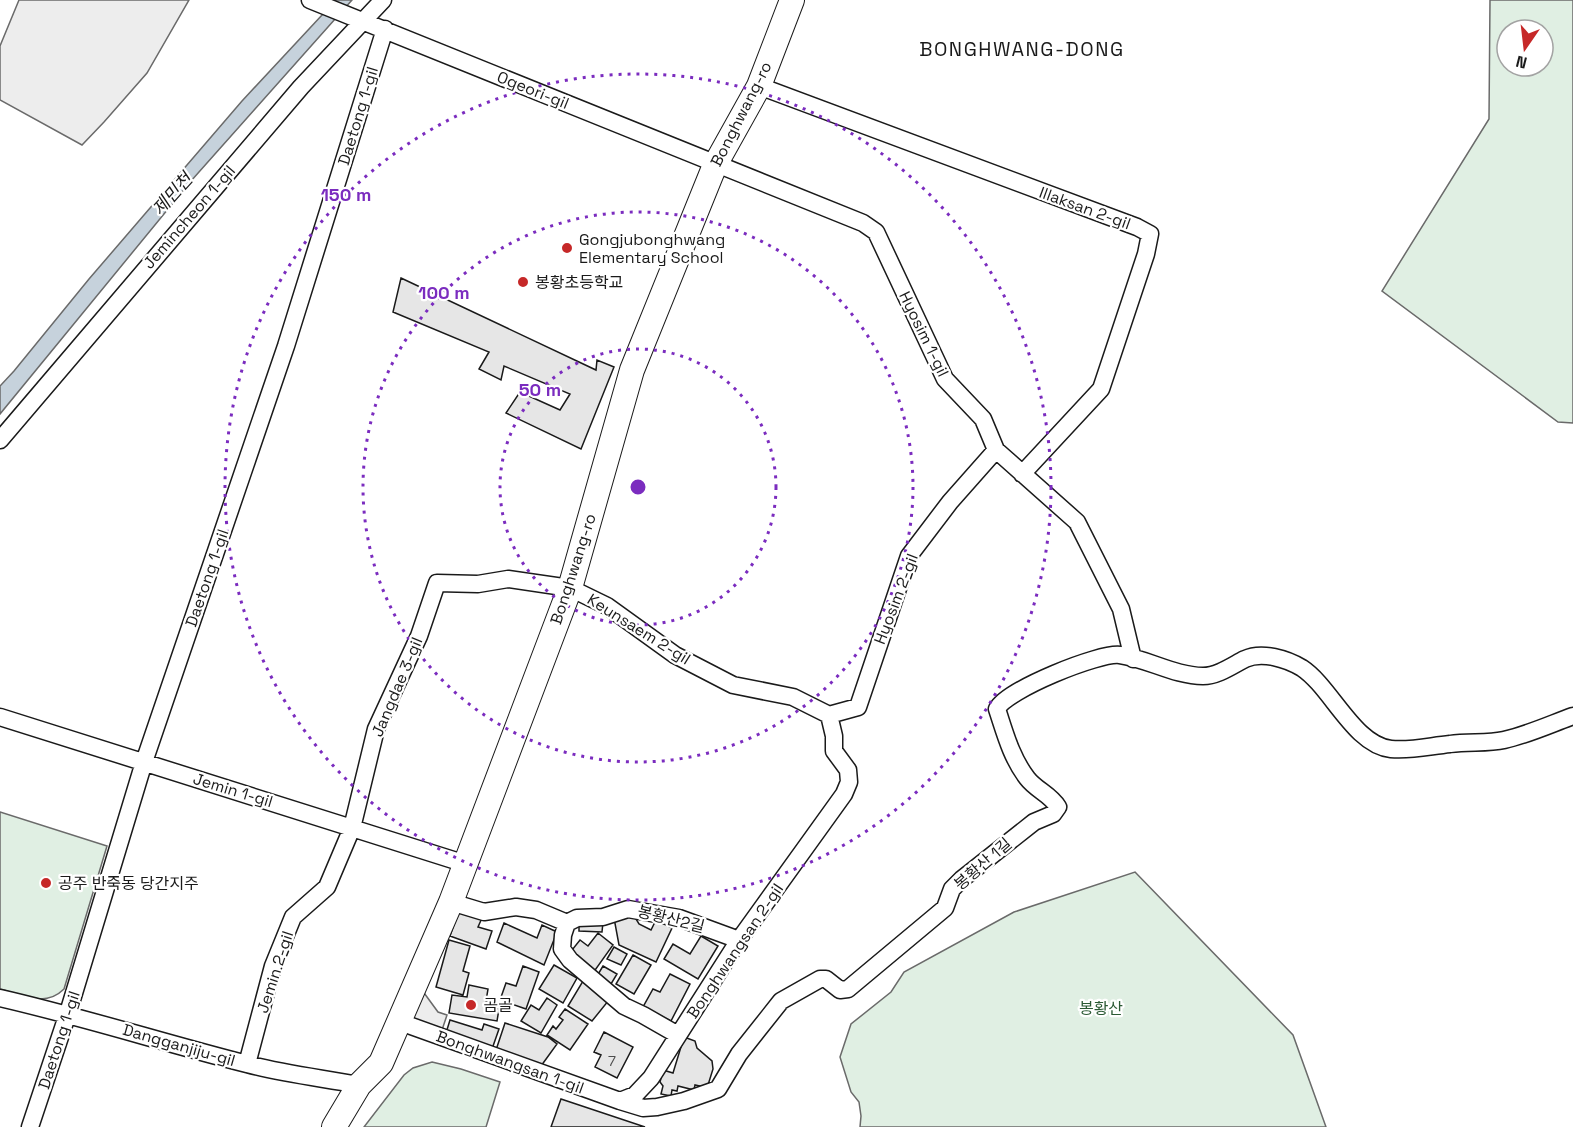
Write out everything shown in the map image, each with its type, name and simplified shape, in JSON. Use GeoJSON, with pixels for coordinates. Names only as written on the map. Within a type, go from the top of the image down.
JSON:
{"type":"FeatureCollection","features":[{"type":"Feature","properties":{"kind":"main road","name":"Bonghwang-ro"},"geometry":{"type":"LineString","coordinates":[[334,1127],[359,1085],[381,1063],[451,902],[570,588],[632,370],[715,165],[759,86],[792,0]]}},
{"type":"Feature","properties":{"kind":"street","name":"Jemincheon 1-gil"},"geometry":{"type":"LineString","coordinates":[[0,440],[356,20],[383,0]]}},
{"type":"Feature","properties":{"kind":"street","name":"Ogeori-gil"},"geometry":{"type":"LineString","coordinates":[[311,1],[356,20],[385,29],[715,165]]}},
{"type":"Feature","properties":{"kind":"street","name":"Daetong 1-gil"},"geometry":{"type":"LineString","coordinates":[[30,1127],[68,1013],[144,762],[286,346],[385,29]]}},
{"type":"Feature","properties":{"kind":"street","name":"Illaksan 2-gil"},"geometry":{"type":"LineString","coordinates":[[759,86],[1137,227],[1150,234],[1146,254],[1101,389],[1022,474]]}},
{"type":"Feature","properties":{"kind":"street","name":"Hyosim 1-gil"},"geometry":{"type":"LineString","coordinates":[[715,165],[863,223],[876,232],[937,366],[956,393],[982,419],[996,450],[1077,522],[1121,609],[1133,659]]}},
{"type":"Feature","properties":{"kind":"street","name":"Hyosim 2-gil"},"geometry":{"type":"LineString","coordinates":[[829,715],[858,707],[909,556],[950,502],[996,450]]}},
{"type":"Feature","properties":{"kind":"street","name":"Keunsaem 2-gil"},"geometry":{"type":"LineString","coordinates":[[437,583],[478,584],[508,579],[570,588],[607,606],[675,655],[733,685],[793,696],[829,715]]}},
{"type":"Feature","properties":{"kind":"street","name":"Jangdae 3-gil"},"geometry":{"type":"LineString","coordinates":[[352,828],[376,729],[419,636],[437,583]]}},
{"type":"Feature","properties":{"kind":"street","name":"봉황산 1길"},"geometry":{"type":"LineString","coordinates":[[620,1101],[643,1108],[657,1107],[677,1103],[718,1089],[739,1054],[781,1001],[820,978],[826,979],[840,990],[848,989],[897,950],[931,917],[945,908],[952,889],[962,879],[1034,822],[1053,814],[1058,807],[1053,799],[1035,787],[1027,778],[1010,749],[997,709],[1000,703],[1026,686],[1060,671],[1118,655],[1133,659]]}},
{"type":"Feature","properties":{"kind":"street"},"geometry":{"type":"LineString","coordinates":[[1133,659],[1187,674],[1205,676],[1228,668],[1248,657],[1276,657],[1302,668],[1367,738],[1389,749],[1416,749],[1453,743],[1504,740],[1573,716]]}},
{"type":"Feature","properties":{"kind":"street","name":"Bonghwangsan 2-gil"},"geometry":{"type":"LineString","coordinates":[[620,1101],[635,1095],[651,1078],[739,940],[844,794],[849,783],[848,771],[834,752],[834,736],[829,715]]}},
{"type":"Feature","properties":{"kind":"street","name":"Jemin 1-gil"},"geometry":{"type":"LineString","coordinates":[[0,717],[466,864]]}},
{"type":"Feature","properties":{"kind":"street","name":"Jemin 2-gil"},"geometry":{"type":"LineString","coordinates":[[247,1064],[273,966],[294,917],[327,887],[352,828]]}},
{"type":"Feature","properties":{"kind":"street"},"geometry":{"type":"LineString","coordinates":[[451,902],[484,912],[516,907],[536,910],[567,923],[563,934],[562,949],[570,960],[624,1006],[678,1035]]}},
{"type":"Feature","properties":{"kind":"street","name":"봉황산2길"},"geometry":{"type":"LineString","coordinates":[[567,923],[577,918],[603,917],[628,909],[679,918],[739,940]]}},
{"type":"Feature","properties":{"kind":"street","name":"Dangganjiju-gil"},"geometry":{"type":"LineString","coordinates":[[0,998],[68,1013],[280,1072],[359,1085]]}},
{"type":"Feature","properties":{"kind":"street","name":"Bonghwangsan 1-gil"},"geometry":{"type":"LineString","coordinates":[[400,1022],[620,1101]]}},
{"type":"Feature","properties":{"kind":"green space"},"geometry":{"type":"Polygon","coordinates":[[[1490,0],[1573,0],[1573,423],[1558,422],[1382,291],[1489,119],[1490,0]]]}},
{"type":"Feature","properties":{"kind":"green space"},"geometry":{"type":"Polygon","coordinates":[[[0,812],[107,846],[64,989],[49,998],[25,997],[0,989],[0,812]]]}},
{"type":"Feature","properties":{"kind":"green space","name":"봉황산"},"geometry":{"type":"Polygon","coordinates":[[[1135,872],[1293,1035],[1326,1127],[860,1127],[859,1102],[851,1092],[840,1057],[851,1024],[891,992],[904,972],[1014,912],[1135,872]]]}},
{"type":"Feature","properties":{"kind":"green space"},"geometry":{"type":"Polygon","coordinates":[[[432,1062],[500,1082],[486,1127],[364,1127],[404,1075],[413,1068],[432,1062]]]}},
{"type":"Feature","properties":{"kind":"shaded area"},"geometry":{"type":"Polygon","coordinates":[[[19,0],[189,0],[147,73],[82,145],[0,100],[0,46],[19,0]]]}},
{"type":"Feature","properties":{"kind":"shaded area"},"geometry":{"type":"Polygon","coordinates":[[[419,986],[438,1012],[447,1015],[442,1030],[402,1017],[419,986]]]}},
{"type":"Feature","properties":{"kind":"water","name":"제민천"},"geometry":{"type":"Polygon","coordinates":[[[336,0],[352,0],[191,181],[0,414],[0,386],[242,101],[336,0]]]}},
{"type":"Feature","properties":{"kind":"building"},"geometry":{"type":"Polygon","coordinates":[[[401,278],[596,370],[597,360],[614,367],[581,449],[506,413],[520,392],[560,410],[570,394],[504,366],[501,380],[479,369],[489,352],[393,312],[401,278]]]}},
{"type":"Feature","properties":{"kind":"building"},"geometry":{"type":"Polygon","coordinates":[[[459,910],[482,918],[478,927],[492,931],[486,949],[450,936],[459,910]]]}},
{"type":"Feature","properties":{"kind":"building"},"geometry":{"type":"Polygon","coordinates":[[[633,914],[639,924],[651,930],[656,920],[672,928],[656,962],[619,945],[614,918],[633,914]]]}},
{"type":"Feature","properties":{"kind":"building"},"geometry":{"type":"Polygon","coordinates":[[[579,921],[603,922],[602,932],[579,931],[579,921]]]}},
{"type":"Feature","properties":{"kind":"building"},"geometry":{"type":"Polygon","coordinates":[[[504,923],[537,938],[542,925],[557,932],[544,965],[497,942],[504,923]]]}},
{"type":"Feature","properties":{"kind":"building"},"geometry":{"type":"Polygon","coordinates":[[[598,933],[613,945],[593,973],[568,955],[580,940],[588,946],[598,933]]]}},
{"type":"Feature","properties":{"kind":"building"},"geometry":{"type":"Polygon","coordinates":[[[701,936],[718,946],[698,979],[664,959],[673,944],[690,954],[701,936]]]}},
{"type":"Feature","properties":{"kind":"building"},"geometry":{"type":"Polygon","coordinates":[[[449,940],[470,946],[463,971],[469,973],[463,995],[436,987],[449,940]]]}},
{"type":"Feature","properties":{"kind":"building"},"geometry":{"type":"Polygon","coordinates":[[[614,947],[627,954],[621,965],[607,959],[614,947]]]}},
{"type":"Feature","properties":{"kind":"building"},"geometry":{"type":"Polygon","coordinates":[[[633,955],[651,965],[634,994],[616,984],[633,955]]]}},
{"type":"Feature","properties":{"kind":"building"},"geometry":{"type":"Polygon","coordinates":[[[554,965],[577,978],[563,1003],[539,989],[554,965]]]}},
{"type":"Feature","properties":{"kind":"building"},"geometry":{"type":"Polygon","coordinates":[[[523,966],[539,972],[526,1009],[500,1000],[506,983],[516,986],[523,966]]]}},
{"type":"Feature","properties":{"kind":"building"},"geometry":{"type":"Polygon","coordinates":[[[603,966],[617,974],[611,984],[597,976],[603,966]]]}},
{"type":"Feature","properties":{"kind":"building"},"geometry":{"type":"Polygon","coordinates":[[[670,974],[690,984],[671,1021],[643,1007],[653,989],[660,992],[670,974]]]}},
{"type":"Feature","properties":{"kind":"building"},"geometry":{"type":"Polygon","coordinates":[[[583,981],[609,1000],[592,1021],[568,1006],[583,981]]]}},
{"type":"Feature","properties":{"kind":"building","name":"곰골"},"geometry":{"type":"Polygon","coordinates":[[[469,985],[488,989],[486,1001],[492,1002],[491,1008],[499,1009],[497,1021],[449,1013],[452,995],[467,997],[469,985]]]}},
{"type":"Feature","properties":{"kind":"building"},"geometry":{"type":"Polygon","coordinates":[[[547,998],[557,1005],[541,1033],[521,1021],[531,1005],[539,1010],[547,998]]]}},
{"type":"Feature","properties":{"kind":"building"},"geometry":{"type":"Polygon","coordinates":[[[565,1009],[588,1024],[570,1050],[547,1035],[553,1026],[556,1029],[563,1020],[559,1017],[565,1009]]]}},
{"type":"Feature","properties":{"kind":"building"},"geometry":{"type":"Polygon","coordinates":[[[450,1020],[482,1030],[484,1024],[499,1029],[492,1049],[446,1033],[450,1020]]]}},
{"type":"Feature","properties":{"kind":"building"},"geometry":{"type":"Polygon","coordinates":[[[505,1023],[548,1037],[557,1044],[541,1066],[496,1050],[505,1023]]]}},
{"type":"Feature","properties":{"kind":"building"},"geometry":{"type":"Polygon","coordinates":[[[604,1032],[633,1047],[617,1078],[595,1067],[601,1055],[594,1052],[604,1032]]]}},
{"type":"Feature","properties":{"kind":"building"},"geometry":{"type":"Polygon","coordinates":[[[684,1037],[695,1041],[697,1048],[712,1061],[713,1069],[708,1085],[704,1087],[695,1085],[694,1090],[678,1086],[677,1091],[672,1090],[671,1096],[661,1094],[663,1086],[660,1082],[663,1070],[673,1073],[684,1037]]]}},
{"type":"Feature","properties":{"kind":"building"},"geometry":{"type":"Polygon","coordinates":[[[561,1099],[645,1127],[551,1127],[561,1099]]]}},
{"type":"Feature","properties":{"kind":"place","name":"Gongjubonghwang Elementary School"},"geometry":{"type":"Point","coordinates":[567,248]}},
{"type":"Feature","properties":{"kind":"place","name":"봉황초등학교"},"geometry":{"type":"Point","coordinates":[523,282]}},
{"type":"Feature","properties":{"kind":"place","name":"공주 반죽동 당간지주"},"geometry":{"type":"Point","coordinates":[46,883]}},
{"type":"Feature","properties":{"kind":"place","name":"곰골"},"geometry":{"type":"Point","coordinates":[471,1005]}},
{"type":"Feature","properties":{"kind":"district","name":"BONGHWANG-DONG"},"geometry":{"type":"Point","coordinates":[1022,49]}}]}
